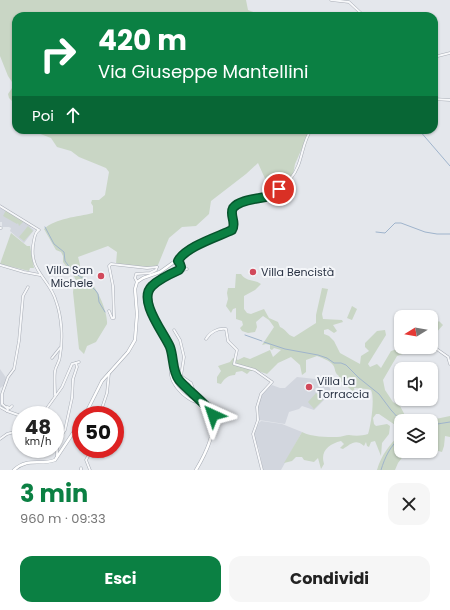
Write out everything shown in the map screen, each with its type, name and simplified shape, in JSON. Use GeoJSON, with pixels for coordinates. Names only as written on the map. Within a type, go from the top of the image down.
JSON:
{"type":"FeatureCollection","features":[{"type":"Feature","properties":{"kind":"main road"},"geometry":{"type":"LineString","coordinates":[[90,406],[100,386],[109,373],[131,348],[136,337],[137,314],[134,289],[137,282],[160,272],[174,262],[178,261],[180,268],[153,285],[150,288],[148,295],[149,304],[154,319],[168,343],[177,378],[211,411],[213,415],[209,444],[196,470]]}},
{"type":"Feature","properties":{"kind":"main road"},"geometry":{"type":"LineString","coordinates":[[64,445],[72,434]]}},
{"type":"Feature","properties":{"kind":"main road"},"geometry":{"type":"LineString","coordinates":[[14,470],[25,463],[51,462],[58,458]]}},
{"type":"Feature","properties":{"kind":"street"},"geometry":{"type":"LineString","coordinates":[[331,0],[352,4],[360,12]]}},
{"type":"Feature","properties":{"kind":"street"},"geometry":{"type":"LineString","coordinates":[[438,56],[450,53]]}},
{"type":"Feature","properties":{"kind":"street"},"geometry":{"type":"LineString","coordinates":[[438,99],[450,100]]}},
{"type":"Feature","properties":{"kind":"street"},"geometry":{"type":"LineString","coordinates":[[178,261],[183,254],[196,246],[232,230],[234,225],[232,211],[234,207],[249,199],[267,196],[290,180],[298,167],[308,134]]}},
{"type":"Feature","properties":{"kind":"street"},"geometry":{"type":"LineString","coordinates":[[0,206],[39,230],[34,236],[32,250],[35,266],[56,301],[61,323],[60,361],[55,372],[54,395]]}},
{"type":"Feature","properties":{"kind":"street"},"geometry":{"type":"LineString","coordinates":[[109,312],[112,318],[114,318],[113,286],[109,266],[111,264],[157,268],[151,273],[136,274],[135,278],[137,282]]}},
{"type":"Feature","properties":{"kind":"street"},"geometry":{"type":"LineString","coordinates":[[0,265],[41,275]]}},
{"type":"Feature","properties":{"kind":"street"},"geometry":{"type":"LineString","coordinates":[[173,273],[178,273],[187,269]]}},
{"type":"Feature","properties":{"kind":"street"},"geometry":{"type":"LineString","coordinates":[[1,407],[2,394],[8,377],[14,369],[19,341],[23,296],[28,287]]}},
{"type":"Feature","properties":{"kind":"street"},"geometry":{"type":"LineString","coordinates":[[206,339],[210,333],[222,329],[226,330],[228,341],[237,350],[234,364],[255,370],[272,382],[261,394],[257,407],[258,420],[253,434],[262,470]]}},
{"type":"Feature","properties":{"kind":"street"},"geometry":{"type":"LineString","coordinates":[[174,330],[180,340],[184,357],[181,377],[191,383],[194,391],[200,398],[210,404],[211,411]]}},
{"type":"Feature","properties":{"kind":"street"},"geometry":{"type":"LineString","coordinates":[[52,358],[61,348]]}},
{"type":"Feature","properties":{"kind":"street"},"geometry":{"type":"LineString","coordinates":[[438,350],[448,357],[450,364]]}},
{"type":"Feature","properties":{"kind":"street"},"geometry":{"type":"LineString","coordinates":[[47,406],[62,386],[72,364],[77,362],[77,367],[72,382],[72,398],[64,432]]}},
{"type":"Feature","properties":{"kind":"street"},"geometry":{"type":"LineString","coordinates":[[173,362],[170,372],[174,384],[189,400],[202,403]]}},
{"type":"Feature","properties":{"kind":"street"},"geometry":{"type":"LineString","coordinates":[[103,406],[107,393],[109,373]]}},
{"type":"Feature","properties":{"kind":"street"},"geometry":{"type":"LineString","coordinates":[[1,407],[10,408],[12,406]]}},
{"type":"Feature","properties":{"kind":"street"},"geometry":{"type":"LineString","coordinates":[[1,407],[8,409],[7,411],[12,413]]}},
{"type":"Feature","properties":{"kind":"street"},"geometry":{"type":"LineString","coordinates":[[0,440],[7,434],[12,433]]}},
{"type":"Feature","properties":{"kind":"street"},"geometry":{"type":"LineString","coordinates":[[87,458],[86,460],[90,470]]}},
{"type":"Feature","properties":{"kind":"shaded area"},"geometry":{"type":"Polygon","coordinates":[[[0,207],[32,226],[30,227],[34,230],[24,243],[10,231],[11,228],[2,227],[2,222],[0,222],[0,207]]]}},
{"type":"Feature","properties":{"kind":"shaded area"},"geometry":{"type":"Polygon","coordinates":[[[0,369],[7,379],[5,385],[0,388],[0,369]]]}},
{"type":"Feature","properties":{"kind":"shaded area"},"geometry":{"type":"Polygon","coordinates":[[[297,377],[325,380],[332,392],[314,410],[302,406],[299,409],[289,412],[285,424],[259,420],[258,407],[263,392],[272,385],[285,388],[297,377]]]}},
{"type":"Feature","properties":{"kind":"shaded area"},"geometry":{"type":"Polygon","coordinates":[[[261,421],[282,424],[302,432],[281,470],[263,470],[259,449],[253,435],[261,421]]]}},
{"type":"Feature","properties":{"kind":"green space"},"geometry":{"type":"Polygon","coordinates":[[[0,0],[246,0],[248,10],[254,12],[12,12],[12,82],[0,56],[0,0]]]}},
{"type":"Feature","properties":{"kind":"green space"},"geometry":{"type":"Polygon","coordinates":[[[12,88],[12,101],[9,98],[8,94],[12,88]]]}},
{"type":"Feature","properties":{"kind":"green space"},"geometry":{"type":"Polygon","coordinates":[[[40,134],[308,134],[295,164],[293,175],[281,187],[271,192],[258,163],[211,201],[209,214],[196,226],[182,227],[169,238],[158,265],[146,269],[116,264],[117,252],[108,246],[78,257],[83,276],[92,284],[97,292],[105,309],[107,320],[107,324],[96,342],[87,346],[84,354],[79,349],[73,292],[75,278],[63,262],[61,252],[56,250],[44,229],[54,222],[93,213],[93,206],[91,203],[92,200],[99,200],[105,195],[109,172],[106,168],[79,157],[71,151],[57,147],[51,138],[40,134]]]}},
{"type":"Feature","properties":{"kind":"green space"},"geometry":{"type":"Polygon","coordinates":[[[6,210],[18,219],[24,221],[19,226],[18,223],[17,224],[3,216],[6,210]]]}},
{"type":"Feature","properties":{"kind":"green space"},"geometry":{"type":"Polygon","coordinates":[[[28,226],[33,231],[24,241],[19,237],[28,226]]]}},
{"type":"Feature","properties":{"kind":"green space"},"geometry":{"type":"Polygon","coordinates":[[[11,233],[27,246],[30,246],[34,268],[30,268],[29,271],[0,264],[11,233]]]}},
{"type":"Feature","properties":{"kind":"green space"},"geometry":{"type":"Polygon","coordinates":[[[236,274],[241,274],[245,278],[261,284],[255,290],[244,296],[244,309],[247,313],[251,314],[264,309],[269,318],[278,322],[280,327],[294,337],[316,323],[316,315],[322,288],[328,289],[322,314],[323,319],[342,320],[343,322],[333,325],[337,331],[334,333],[328,329],[324,330],[324,334],[329,336],[334,341],[340,353],[360,364],[361,356],[369,351],[365,347],[365,343],[377,331],[385,330],[386,335],[368,364],[370,367],[377,364],[381,368],[391,351],[394,350],[394,354],[403,354],[397,356],[383,380],[385,390],[394,403],[394,406],[400,406],[404,414],[394,414],[394,424],[379,414],[376,414],[373,418],[376,426],[387,424],[390,426],[389,434],[382,443],[381,456],[375,441],[371,442],[369,447],[367,446],[366,442],[364,446],[355,442],[343,449],[340,448],[344,444],[341,441],[329,446],[326,449],[323,455],[324,464],[321,469],[318,458],[314,462],[304,460],[302,457],[296,457],[292,461],[284,463],[302,432],[315,436],[328,437],[368,434],[373,405],[371,390],[354,388],[355,393],[338,379],[339,376],[336,374],[333,365],[330,362],[317,356],[306,360],[306,372],[302,375],[300,365],[291,357],[278,363],[267,374],[258,371],[250,371],[247,374],[242,371],[236,372],[235,375],[223,380],[221,384],[217,383],[217,377],[221,371],[218,366],[230,362],[233,358],[238,360],[244,357],[250,359],[270,350],[273,357],[281,350],[274,348],[272,350],[270,349],[270,345],[262,345],[274,327],[269,320],[263,316],[256,322],[257,327],[255,332],[248,333],[242,331],[240,328],[243,325],[242,321],[236,319],[236,308],[233,309],[231,313],[226,306],[228,299],[228,288],[235,288],[236,274]]]}},
{"type":"Feature","properties":{"kind":"green space"},"geometry":{"type":"Polygon","coordinates":[[[352,306],[357,309],[352,320],[347,318],[352,306]]]}},
{"type":"Feature","properties":{"kind":"green space"},"geometry":{"type":"Polygon","coordinates":[[[439,321],[443,325],[438,331],[439,321]]]}},
{"type":"Feature","properties":{"kind":"green space"},"geometry":{"type":"Polygon","coordinates":[[[316,393],[323,400],[314,409],[308,402],[316,393]]]}},
{"type":"Feature","properties":{"kind":"green space"},"geometry":{"type":"Polygon","coordinates":[[[450,416],[450,437],[445,436],[442,452],[438,451],[438,418],[450,416]]]}},
{"type":"Feature","properties":{"kind":"green space"},"geometry":{"type":"Polygon","coordinates":[[[394,440],[394,458],[402,458],[395,470],[377,470],[386,450],[394,440]]]}},
{"type":"Feature","properties":{"kind":"waterway"},"geometry":{"type":"LineString","coordinates":[[422,134],[450,166]]}},
{"type":"Feature","properties":{"kind":"waterway"},"geometry":{"type":"LineString","coordinates":[[376,232],[385,233],[395,223],[401,223],[425,232],[450,234]]}},
{"type":"Feature","properties":{"kind":"waterway"},"geometry":{"type":"LineString","coordinates":[[45,227],[54,244],[64,252],[65,261],[73,272],[84,279],[96,291],[99,302],[105,312]]}},
{"type":"Feature","properties":{"kind":"waterway"},"geometry":{"type":"LineString","coordinates":[[245,335],[262,341]]}},
{"type":"Feature","properties":{"kind":"waterway"},"geometry":{"type":"LineString","coordinates":[[264,342],[285,349],[318,355],[327,358],[334,363],[346,365],[379,394],[395,414]]}},
{"type":"Feature","properties":{"kind":"waterway"},"geometry":{"type":"LineString","coordinates":[[438,424],[450,422]]}},
{"type":"Feature","properties":{"kind":"waterway"},"geometry":{"type":"LineString","coordinates":[[381,470],[388,452],[394,444]]}},
{"type":"Feature","properties":{"kind":"place","name":"Villa Bencistà"},"geometry":{"type":"Point","coordinates":[253,272]}},
{"type":"Feature","properties":{"kind":"place","name":"Villa San Michele"},"geometry":{"type":"Point","coordinates":[101,276]}},
{"type":"Feature","properties":{"kind":"place","name":"Villa La Torraccia"},"geometry":{"type":"Point","coordinates":[309,387]}},
{"type":"Feature","properties":{"kind":"route"},"geometry":{"type":"LineString","coordinates":[[213,415],[211,411],[177,378],[174,371],[170,348],[154,319],[149,304],[148,295],[150,288],[179,270],[181,267],[180,262],[178,261],[179,259],[191,248],[232,230],[234,227],[232,211],[234,207],[249,199],[267,196],[279,189]]}}]}
